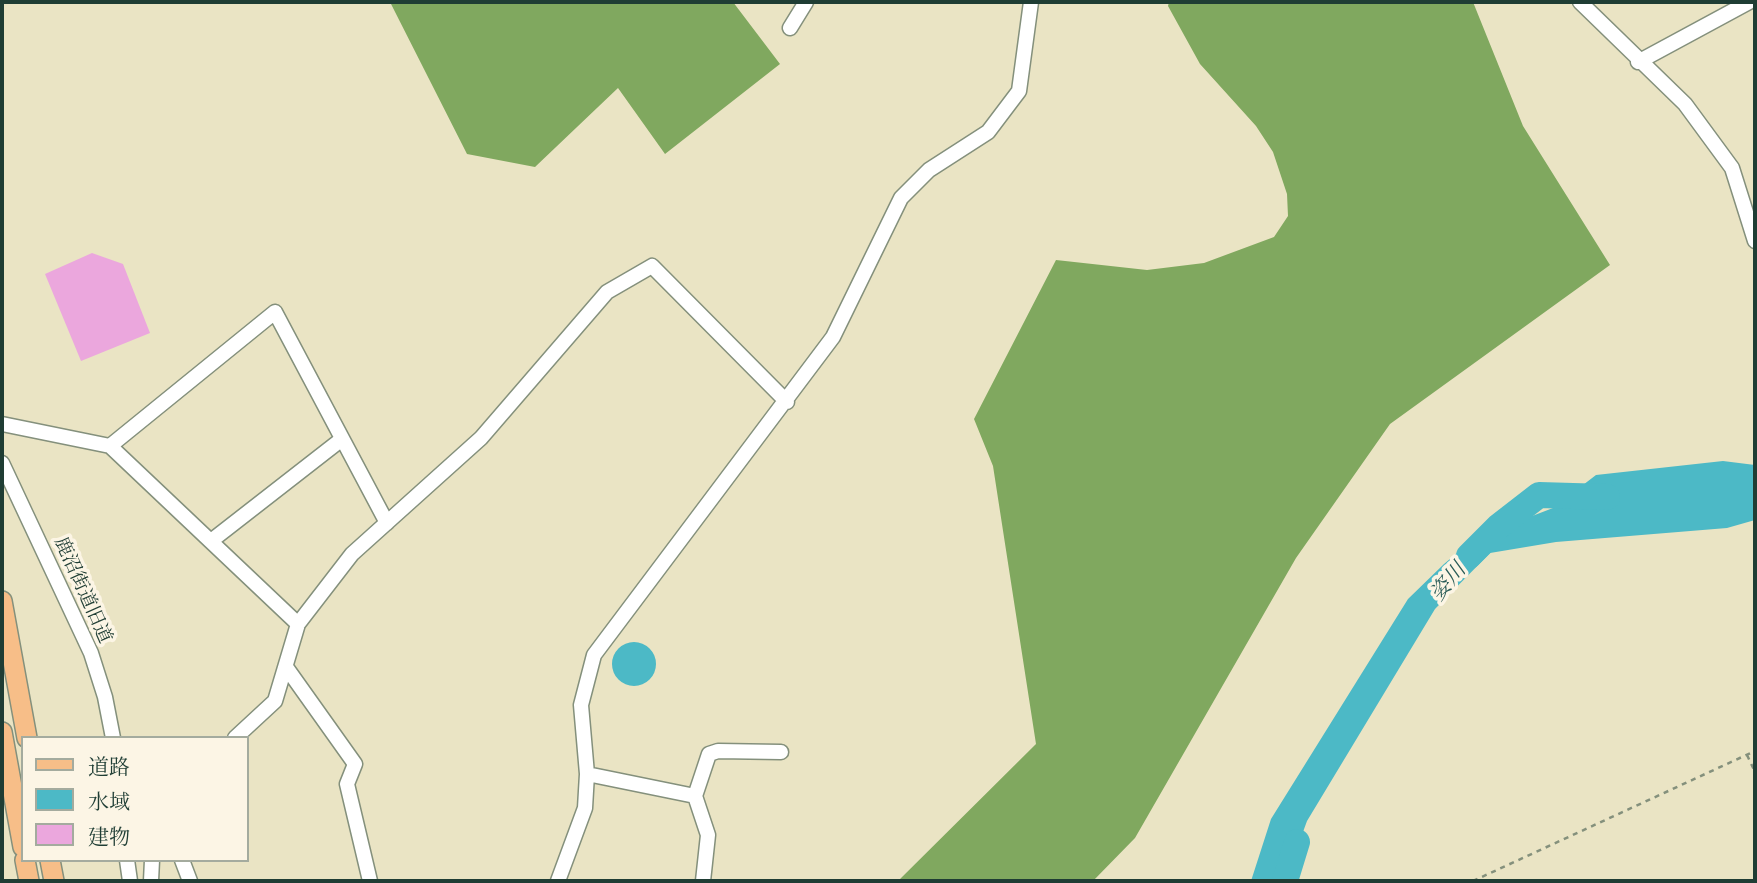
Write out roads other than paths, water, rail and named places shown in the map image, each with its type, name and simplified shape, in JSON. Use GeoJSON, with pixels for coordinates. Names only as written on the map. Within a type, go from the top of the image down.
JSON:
{"type":"FeatureCollection","features":[{"type":"Feature","properties":{"kind":"main road"},"geometry":{"type":"LineString","coordinates":[[2,601],[27,736]]}},
{"type":"Feature","properties":{"kind":"main road"},"geometry":{"type":"LineString","coordinates":[[2,732],[21,836]]}},
{"type":"Feature","properties":{"kind":"main road"},"geometry":{"type":"LineString","coordinates":[[25,862],[29,881]]}},
{"type":"Feature","properties":{"kind":"main road"},"geometry":{"type":"LineString","coordinates":[[50,862],[54,881]]}},
{"type":"Feature","properties":{"kind":"street"},"geometry":{"type":"LineString","coordinates":[[790,28],[806,2]]}},
{"type":"Feature","properties":{"kind":"street"},"geometry":{"type":"LineString","coordinates":[[558,881],[585,808],[587,774],[581,705],[594,655],[787,402],[833,337],[901,198],[929,170],[988,132],[1019,91],[1031,2]]}},
{"type":"Feature","properties":{"kind":"street"},"geometry":{"type":"LineString","coordinates":[[1580,2],[1638,62],[1685,104],[1731,168],[1755,241]]}},
{"type":"Feature","properties":{"kind":"street"},"geometry":{"type":"LineString","coordinates":[[1638,62],[1749,2]]}},
{"type":"Feature","properties":{"kind":"street"},"geometry":{"type":"LineString","coordinates":[[237,736],[275,701],[298,624],[352,554],[481,438],[607,292],[652,266],[787,402]]}},
{"type":"Feature","properties":{"kind":"street"},"geometry":{"type":"LineString","coordinates":[[110,446],[275,312],[387,523]]}},
{"type":"Feature","properties":{"kind":"street"},"geometry":{"type":"LineString","coordinates":[[2,424],[110,446],[298,624]]}},
{"type":"Feature","properties":{"kind":"street"},"geometry":{"type":"LineString","coordinates":[[211,541],[342,439]]}},
{"type":"Feature","properties":{"kind":"street","name":"鹿沼街道旧道"},"geometry":{"type":"LineString","coordinates":[[2,463],[91,653],[105,697],[113,736]]}},
{"type":"Feature","properties":{"kind":"street"},"geometry":{"type":"LineString","coordinates":[[286,667],[355,764],[347,784],[370,881]]}},
{"type":"Feature","properties":{"kind":"street"},"geometry":{"type":"LineString","coordinates":[[703,881],[708,835],[695,796],[709,754],[718,751],[780,752]]}},
{"type":"Feature","properties":{"kind":"street"},"geometry":{"type":"LineString","coordinates":[[587,774],[695,796]]}},
{"type":"Feature","properties":{"kind":"street"},"geometry":{"type":"LineString","coordinates":[[127,862],[130,881]]}},
{"type":"Feature","properties":{"kind":"street"},"geometry":{"type":"LineString","coordinates":[[151,881],[152,862]]}},
{"type":"Feature","properties":{"kind":"street"},"geometry":{"type":"LineString","coordinates":[[183,862],[190,881]]}},
{"type":"Feature","properties":{"kind":"water"},"geometry":{"type":"Polygon","coordinates":[[[1723,461],[1755,465],[1755,520],[1727,528],[1556,542],[1490,553],[1435,609],[1307,821],[1285,881],[1251,881],[1271,819],[1408,599],[1444,564],[1475,538],[1553,508],[1596,475],[1723,461]]]}},
{"type":"Feature","properties":{"kind":"water"},"geometry":{"type":"Polygon","coordinates":[[[634,642],[650,648],[656,664],[650,680],[634,686],[618,680],[612,664],[618,648],[634,642]]]}},
{"type":"Feature","properties":{"kind":"waterway","name":"姿川"},"geometry":{"type":"LineString","coordinates":[[1469,556],[1499,526],[1539,495],[1607,497]]}},
{"type":"Feature","properties":{"kind":"waterway","name":"姿川"},"geometry":{"type":"LineString","coordinates":[[1285,881],[1297,842]]}}]}
